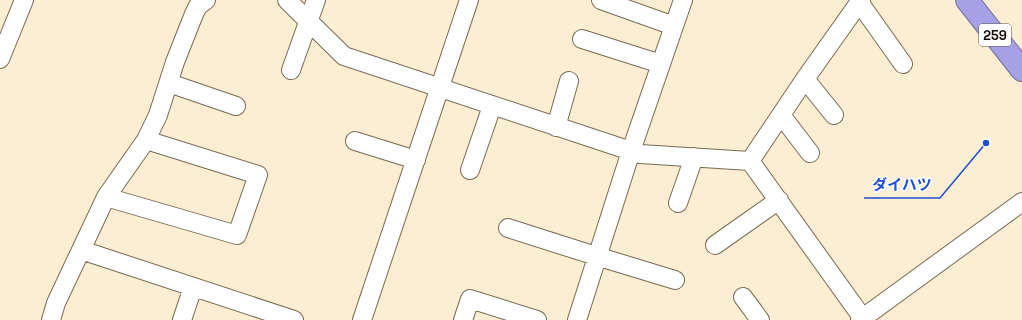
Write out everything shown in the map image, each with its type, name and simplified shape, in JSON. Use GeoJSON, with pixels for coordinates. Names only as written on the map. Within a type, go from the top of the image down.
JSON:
{"type":"FeatureCollection","features":[{"type":"Feature","properties":{"kind":"highway","name":"259"},"geometry":{"type":"LineString","coordinates":[[967,0],[1022,70]]}},
{"type":"Feature","properties":{"kind":"street"},"geometry":{"type":"LineString","coordinates":[[0,59],[24,0]]}},
{"type":"Feature","properties":{"kind":"street"},"geometry":{"type":"LineString","coordinates":[[51,320],[56,303],[106,197],[146,140],[158,115],[175,62],[194,14],[198,6],[206,0]]}},
{"type":"Feature","properties":{"kind":"street"},"geometry":{"type":"LineString","coordinates":[[287,0],[344,56],[640,154],[750,160]]}},
{"type":"Feature","properties":{"kind":"street"},"geometry":{"type":"LineString","coordinates":[[291,70],[316,0]]}},
{"type":"Feature","properties":{"kind":"street"},"geometry":{"type":"LineString","coordinates":[[362,320],[469,0]]}},
{"type":"Feature","properties":{"kind":"street"},"geometry":{"type":"LineString","coordinates":[[601,0],[674,26]]}},
{"type":"Feature","properties":{"kind":"street"},"geometry":{"type":"LineString","coordinates":[[577,320],[596,256],[683,0]]}},
{"type":"Feature","properties":{"kind":"street"},"geometry":{"type":"LineString","coordinates":[[750,160],[804,79],[860,1],[903,64]]}},
{"type":"Feature","properties":{"kind":"street"},"geometry":{"type":"LineString","coordinates":[[582,39],[661,64]]}},
{"type":"Feature","properties":{"kind":"street"},"geometry":{"type":"LineString","coordinates":[[804,79],[834,115]]}},
{"type":"Feature","properties":{"kind":"street"},"geometry":{"type":"LineString","coordinates":[[556,127],[569,81]]}},
{"type":"Feature","properties":{"kind":"street"},"geometry":{"type":"LineString","coordinates":[[169,84],[236,106]]}},
{"type":"Feature","properties":{"kind":"street"},"geometry":{"type":"LineString","coordinates":[[470,170],[492,106]]}},
{"type":"Feature","properties":{"kind":"street"},"geometry":{"type":"LineString","coordinates":[[781,115],[810,153]]}},
{"type":"Feature","properties":{"kind":"street"},"geometry":{"type":"LineString","coordinates":[[106,197],[237,235],[258,175],[146,140]]}},
{"type":"Feature","properties":{"kind":"street"},"geometry":{"type":"LineString","coordinates":[[355,141],[416,160]]}},
{"type":"Feature","properties":{"kind":"street"},"geometry":{"type":"LineString","coordinates":[[678,203],[694,157]]}},
{"type":"Feature","properties":{"kind":"street"},"geometry":{"type":"LineString","coordinates":[[750,160],[862,319],[1022,202]]}},
{"type":"Feature","properties":{"kind":"street"},"geometry":{"type":"LineString","coordinates":[[715,245],[779,200]]}},
{"type":"Feature","properties":{"kind":"street"},"geometry":{"type":"LineString","coordinates":[[508,228],[675,280]]}},
{"type":"Feature","properties":{"kind":"street"},"geometry":{"type":"LineString","coordinates":[[81,250],[193,287],[268,316],[294,320]]}},
{"type":"Feature","properties":{"kind":"street"},"geometry":{"type":"LineString","coordinates":[[182,320],[193,287]]}},
{"type":"Feature","properties":{"kind":"street"},"geometry":{"type":"LineString","coordinates":[[743,296],[760,320]]}},
{"type":"Feature","properties":{"kind":"street"},"geometry":{"type":"LineString","coordinates":[[463,320],[470,300],[537,320]]}},
{"type":"Feature","properties":{"kind":"place","name":"ダイハツ"},"geometry":{"type":"Point","coordinates":[986,143]}}]}
